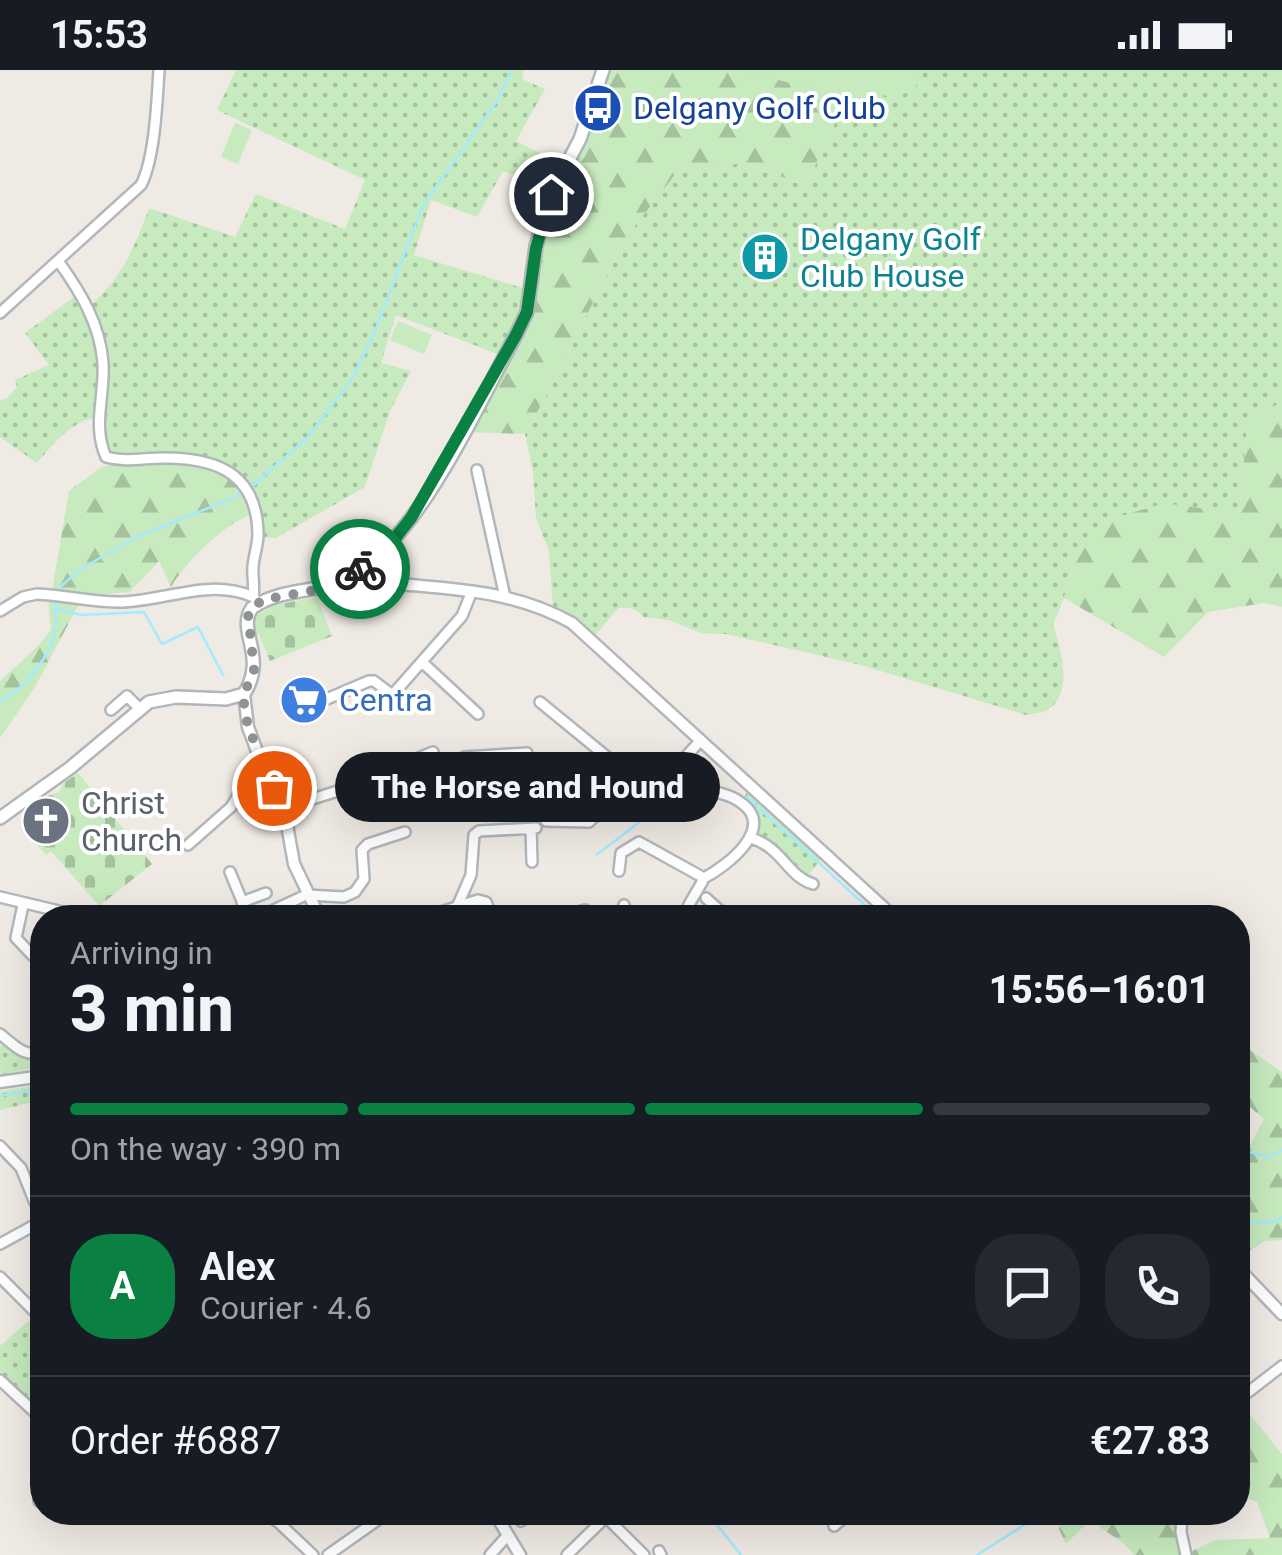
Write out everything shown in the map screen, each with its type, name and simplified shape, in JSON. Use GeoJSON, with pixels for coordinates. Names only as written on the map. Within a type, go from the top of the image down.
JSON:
{"type":"FeatureCollection","features":[{"type":"Feature","properties":{"kind":"main road"},"geometry":{"type":"LineString","coordinates":[[0,818],[70,768],[139,708],[164,698],[226,700],[244,694],[254,670],[246,618],[257,598],[316,590],[355,572],[392,542],[411,518],[527,312],[536,248],[551,194],[580,139],[603,70]]}},
{"type":"Feature","properties":{"kind":"street"},"geometry":{"type":"LineString","coordinates":[[0,313],[140,184],[146,174],[158,70]]}},
{"type":"Feature","properties":{"kind":"street"},"geometry":{"type":"LineString","coordinates":[[59,262],[90,311],[99,337],[103,365],[98,422],[106,457],[122,461],[172,458],[209,464],[242,482],[253,497],[258,540],[252,576],[257,598]]}},
{"type":"Feature","properties":{"kind":"street"},"geometry":{"type":"LineString","coordinates":[[477,470],[505,597]]}},
{"type":"Feature","properties":{"kind":"street"},"geometry":{"type":"LineString","coordinates":[[355,572],[364,580],[446,586],[505,597],[572,622],[881,905]]}},
{"type":"Feature","properties":{"kind":"street"},"geometry":{"type":"LineString","coordinates":[[0,611],[24,597],[49,594],[128,602],[212,587],[230,588],[257,598]]}},
{"type":"Feature","properties":{"kind":"street"},"geometry":{"type":"LineString","coordinates":[[315,704],[369,681],[391,694],[462,616],[472,592]]}},
{"type":"Feature","properties":{"kind":"street"},"geometry":{"type":"LineString","coordinates":[[422,662],[478,714]]}},
{"type":"Feature","properties":{"kind":"street"},"geometry":{"type":"LineString","coordinates":[[328,683],[334,696]]}},
{"type":"Feature","properties":{"kind":"street"},"geometry":{"type":"LineString","coordinates":[[244,694],[248,726],[264,770],[284,808],[290,850],[312,905]]}},
{"type":"Feature","properties":{"kind":"street"},"geometry":{"type":"LineString","coordinates":[[111,710],[127,696],[139,708]]}},
{"type":"Feature","properties":{"kind":"street"},"geometry":{"type":"LineString","coordinates":[[540,702],[654,792],[700,740]]}},
{"type":"Feature","properties":{"kind":"street"},"geometry":{"type":"LineString","coordinates":[[284,808],[347,788],[433,752]]}},
{"type":"Feature","properties":{"kind":"street"},"geometry":{"type":"LineString","coordinates":[[409,761],[424,781],[436,778],[464,757],[527,754]]}},
{"type":"Feature","properties":{"kind":"street"},"geometry":{"type":"LineString","coordinates":[[188,845],[231,807],[247,782],[264,770]]}},
{"type":"Feature","properties":{"kind":"street"},"geometry":{"type":"LineString","coordinates":[[546,821],[589,822],[634,779]]}},
{"type":"Feature","properties":{"kind":"street"},"geometry":{"type":"LineString","coordinates":[[689,905],[704,878],[736,855],[751,838],[752,817],[738,800],[712,792],[701,779]]}},
{"type":"Feature","properties":{"kind":"street"},"geometry":{"type":"LineString","coordinates":[[738,800],[749,784]]}},
{"type":"Feature","properties":{"kind":"street"},"geometry":{"type":"LineString","coordinates":[[457,905],[471,875],[474,835],[479,830],[534,828],[532,862]]}},
{"type":"Feature","properties":{"kind":"street"},"geometry":{"type":"LineString","coordinates":[[289,905],[306,895],[344,897],[354,892],[364,878],[362,850],[368,844],[405,832]]}},
{"type":"Feature","properties":{"kind":"street"},"geometry":{"type":"LineString","coordinates":[[751,838],[773,847],[800,880],[813,884]]}},
{"type":"Feature","properties":{"kind":"street"},"geometry":{"type":"LineString","coordinates":[[619,871],[620,853],[639,842],[704,878]]}},
{"type":"Feature","properties":{"kind":"street"},"geometry":{"type":"LineString","coordinates":[[230,872],[244,905]]}},
{"type":"Feature","properties":{"kind":"street"},"geometry":{"type":"LineString","coordinates":[[242,902],[266,894]]}},
{"type":"Feature","properties":{"kind":"street"},"geometry":{"type":"LineString","coordinates":[[0,897],[30,906]]}},
{"type":"Feature","properties":{"kind":"street"},"geometry":{"type":"LineString","coordinates":[[573,897],[577,905]]}},
{"type":"Feature","properties":{"kind":"street"},"geometry":{"type":"LineString","coordinates":[[706,898],[713,905]]}},
{"type":"Feature","properties":{"kind":"street"},"geometry":{"type":"LineString","coordinates":[[460,905],[478,900],[487,905]]}},
{"type":"Feature","properties":{"kind":"street"},"geometry":{"type":"LineString","coordinates":[[23,905],[16,938],[30,953]]}},
{"type":"Feature","properties":{"kind":"street"},"geometry":{"type":"LineString","coordinates":[[0,1034],[30,1055]]}},
{"type":"Feature","properties":{"kind":"street"},"geometry":{"type":"LineString","coordinates":[[0,1082],[30,1078]]}},
{"type":"Feature","properties":{"kind":"street"},"geometry":{"type":"LineString","coordinates":[[0,1146],[21,1168],[30,1190]]}},
{"type":"Feature","properties":{"kind":"street"},"geometry":{"type":"LineString","coordinates":[[0,1244],[30,1228]]}},
{"type":"Feature","properties":{"kind":"street"},"geometry":{"type":"LineString","coordinates":[[0,1277],[30,1307]]}},
{"type":"Feature","properties":{"kind":"street"},"geometry":{"type":"LineString","coordinates":[[1250,1281],[1282,1314]]}},
{"type":"Feature","properties":{"kind":"street"},"geometry":{"type":"LineString","coordinates":[[1250,1391],[1282,1366]]}},
{"type":"Feature","properties":{"kind":"street"},"geometry":{"type":"LineString","coordinates":[[0,1380],[30,1408]]}},
{"type":"Feature","properties":{"kind":"street"},"geometry":{"type":"LineString","coordinates":[[281,1525],[313,1555]]}},
{"type":"Feature","properties":{"kind":"street"},"geometry":{"type":"LineString","coordinates":[[328,1555],[370,1525]]}},
{"type":"Feature","properties":{"kind":"street"},"geometry":{"type":"LineString","coordinates":[[500,1525],[520,1555]]}},
{"type":"Feature","properties":{"kind":"street"},"geometry":{"type":"LineString","coordinates":[[568,1555],[598,1525]]}},
{"type":"Feature","properties":{"kind":"street"},"geometry":{"type":"LineString","coordinates":[[617,1525],[644,1555]]}},
{"type":"Feature","properties":{"kind":"street"},"geometry":{"type":"LineString","coordinates":[[1181,1525],[1186,1555]]}},
{"type":"Feature","properties":{"kind":"street"},"geometry":{"type":"LineString","coordinates":[[490,1555],[506,1536]]}},
{"type":"Feature","properties":{"kind":"green space"},"geometry":{"type":"Polygon","coordinates":[[[236,70],[524,70],[522,79],[545,89],[516,141],[561,164],[547,187],[503,171],[477,217],[431,200],[414,255],[526,289],[513,334],[500,355],[396,315],[381,363],[411,371],[390,411],[365,487],[276,538],[261,537],[258,504],[247,483],[110,453],[104,444],[102,335],[91,305],[126,261],[149,208],[235,237],[256,194],[345,229],[365,180],[217,110],[236,70]]]}},
{"type":"Feature","properties":{"kind":"green space"},"geometry":{"type":"Polygon","coordinates":[[[609,70],[860,70],[809,186],[741,163],[676,173],[622,243],[525,434],[465,432],[511,352],[555,196],[578,154],[609,70]]]}},
{"type":"Feature","properties":{"kind":"green space"},"geometry":{"type":"Polygon","coordinates":[[[736,70],[915,70],[921,78],[914,89],[894,98],[875,93],[870,102],[736,70]]]}},
{"type":"Feature","properties":{"kind":"green space"},"geometry":{"type":"Polygon","coordinates":[[[860,70],[1282,70],[1282,401],[1247,424],[1239,514],[1165,504],[1077,550],[1053,624],[1063,668],[1061,692],[1057,701],[1044,711],[1026,715],[861,665],[726,634],[701,633],[669,620],[643,617],[629,608],[618,608],[594,637],[581,620],[553,608],[549,551],[536,518],[525,434],[622,243],[676,172],[741,163],[808,186],[860,70]]]}},
{"type":"Feature","properties":{"kind":"green space"},"geometry":{"type":"Polygon","coordinates":[[[235,123],[252,130],[238,164],[221,157],[235,123]]]}},
{"type":"Feature","properties":{"kind":"green space"},"geometry":{"type":"Polygon","coordinates":[[[78,294],[97,337],[100,370],[96,418],[70,429],[37,463],[0,437],[0,400],[17,387],[15,380],[49,365],[25,333],[78,294]]]}},
{"type":"Feature","properties":{"kind":"green space"},"geometry":{"type":"Polygon","coordinates":[[[398,321],[432,335],[424,354],[390,340],[398,321]]]}},
{"type":"Feature","properties":{"kind":"green space"},"geometry":{"type":"Polygon","coordinates":[[[1282,401],[1282,607],[1264,603],[1208,612],[1164,657],[1064,598],[1077,550],[1104,521],[1165,503],[1239,514],[1247,424],[1282,401]]]}},
{"type":"Feature","properties":{"kind":"green space"},"geometry":{"type":"Polygon","coordinates":[[[189,461],[231,475],[252,498],[252,514],[207,544],[171,587],[159,561],[130,592],[90,595],[52,591],[69,491],[112,464],[189,461]]]}},
{"type":"Feature","properties":{"kind":"green space"},"geometry":{"type":"Polygon","coordinates":[[[317,597],[332,636],[270,661],[258,633],[253,635],[251,618],[275,605],[317,597]]]}},
{"type":"Feature","properties":{"kind":"green space"},"geometry":{"type":"Polygon","coordinates":[[[48,599],[80,602],[35,687],[0,738],[0,681],[51,629],[48,599]]]}},
{"type":"Feature","properties":{"kind":"green space"},"geometry":{"type":"Polygon","coordinates":[[[78,773],[152,864],[100,905],[51,851],[46,855],[24,830],[24,815],[47,796],[59,792],[78,773]]]}},
{"type":"Feature","properties":{"kind":"green space"},"geometry":{"type":"Polygon","coordinates":[[[747,791],[821,859],[809,874],[801,875],[770,840],[756,834],[756,814],[744,798],[747,791]]]}},
{"type":"Feature","properties":{"kind":"green space"},"geometry":{"type":"Polygon","coordinates":[[[0,1046],[30,1059],[30,1069],[0,1075],[0,1046]]]}},
{"type":"Feature","properties":{"kind":"green space"},"geometry":{"type":"Polygon","coordinates":[[[1250,1050],[1282,1072],[1282,1240],[1265,1241],[1250,1250],[1250,1145],[1264,1119],[1250,1107],[1250,1050]]]}},
{"type":"Feature","properties":{"kind":"green space"},"geometry":{"type":"Polygon","coordinates":[[[30,1087],[30,1103],[0,1110],[0,1091],[30,1087]]]}},
{"type":"Feature","properties":{"kind":"green space"},"geometry":{"type":"Polygon","coordinates":[[[28,1321],[30,1400],[0,1371],[0,1346],[28,1321]]]}},
{"type":"Feature","properties":{"kind":"green space"},"geometry":{"type":"Polygon","coordinates":[[[1250,1416],[1282,1454],[1282,1555],[1193,1555],[1192,1551],[1216,1540],[1270,1538],[1257,1502],[1250,1499],[1250,1416]]]}},
{"type":"Feature","properties":{"kind":"green space"},"geometry":{"type":"Polygon","coordinates":[[[1060,1525],[1085,1525],[1066,1544],[1060,1525]]]}},
{"type":"Feature","properties":{"kind":"green space"},"geometry":{"type":"Polygon","coordinates":[[[1098,1525],[1175,1525],[1181,1555],[1134,1555],[1098,1525]]]}},
{"type":"Feature","properties":{"kind":"waterway"},"geometry":{"type":"LineString","coordinates":[[58,594],[60,587],[81,569],[136,537],[231,499],[254,485],[308,437],[352,379],[374,334],[423,205],[497,101],[512,70]]}},
{"type":"Feature","properties":{"kind":"waterway"},"geometry":{"type":"LineString","coordinates":[[0,701],[19,688],[44,659],[54,636],[56,601]]}},
{"type":"Feature","properties":{"kind":"waterway"},"geometry":{"type":"LineString","coordinates":[[57,609],[81,615],[144,612],[162,644],[198,627],[223,675]]}},
{"type":"Feature","properties":{"kind":"waterway"},"geometry":{"type":"LineString","coordinates":[[597,854],[701,772]]}},
{"type":"Feature","properties":{"kind":"waterway"},"geometry":{"type":"LineString","coordinates":[[747,797],[865,905]]}},
{"type":"Feature","properties":{"kind":"waterway"},"geometry":{"type":"LineString","coordinates":[[0,1096],[30,1090]]}},
{"type":"Feature","properties":{"kind":"waterway"},"geometry":{"type":"LineString","coordinates":[[1250,1152],[1269,1158],[1282,1150]]}},
{"type":"Feature","properties":{"kind":"waterway"},"geometry":{"type":"LineString","coordinates":[[1250,1223],[1282,1218]]}},
{"type":"Feature","properties":{"kind":"waterway"},"geometry":{"type":"LineString","coordinates":[[717,1525],[741,1555]]}},
{"type":"Feature","properties":{"kind":"waterway"},"geometry":{"type":"LineString","coordinates":[[977,1555],[1024,1525]]}},
{"type":"Feature","properties":{"kind":"way so far"},"geometry":{"type":"LineString","coordinates":[[274,788],[248,727],[244,704],[254,670],[246,624],[248,613],[262,600],[316,590],[360,569]]}},
{"type":"Feature","properties":{"kind":"place","name":"Delgany Golf Club"},"geometry":{"type":"Point","coordinates":[598,108]}},
{"type":"Feature","properties":{"kind":"place","name":"Delgany Golf Club House"},"geometry":{"type":"Point","coordinates":[765,257]}},
{"type":"Feature","properties":{"kind":"place","name":"Centra"},"geometry":{"type":"Point","coordinates":[304,700]}},
{"type":"Feature","properties":{"kind":"place","name":"The Horse and Hound"},"geometry":{"type":"Point","coordinates":[274,788]}},
{"type":"Feature","properties":{"kind":"place","name":"Christ Church"},"geometry":{"type":"Point","coordinates":[46,821]}},
{"type":"Feature","properties":{"kind":"route"},"geometry":{"type":"LineString","coordinates":[[360,569],[392,542],[411,518],[516,335],[527,312],[536,248],[551,194]]}}]}
